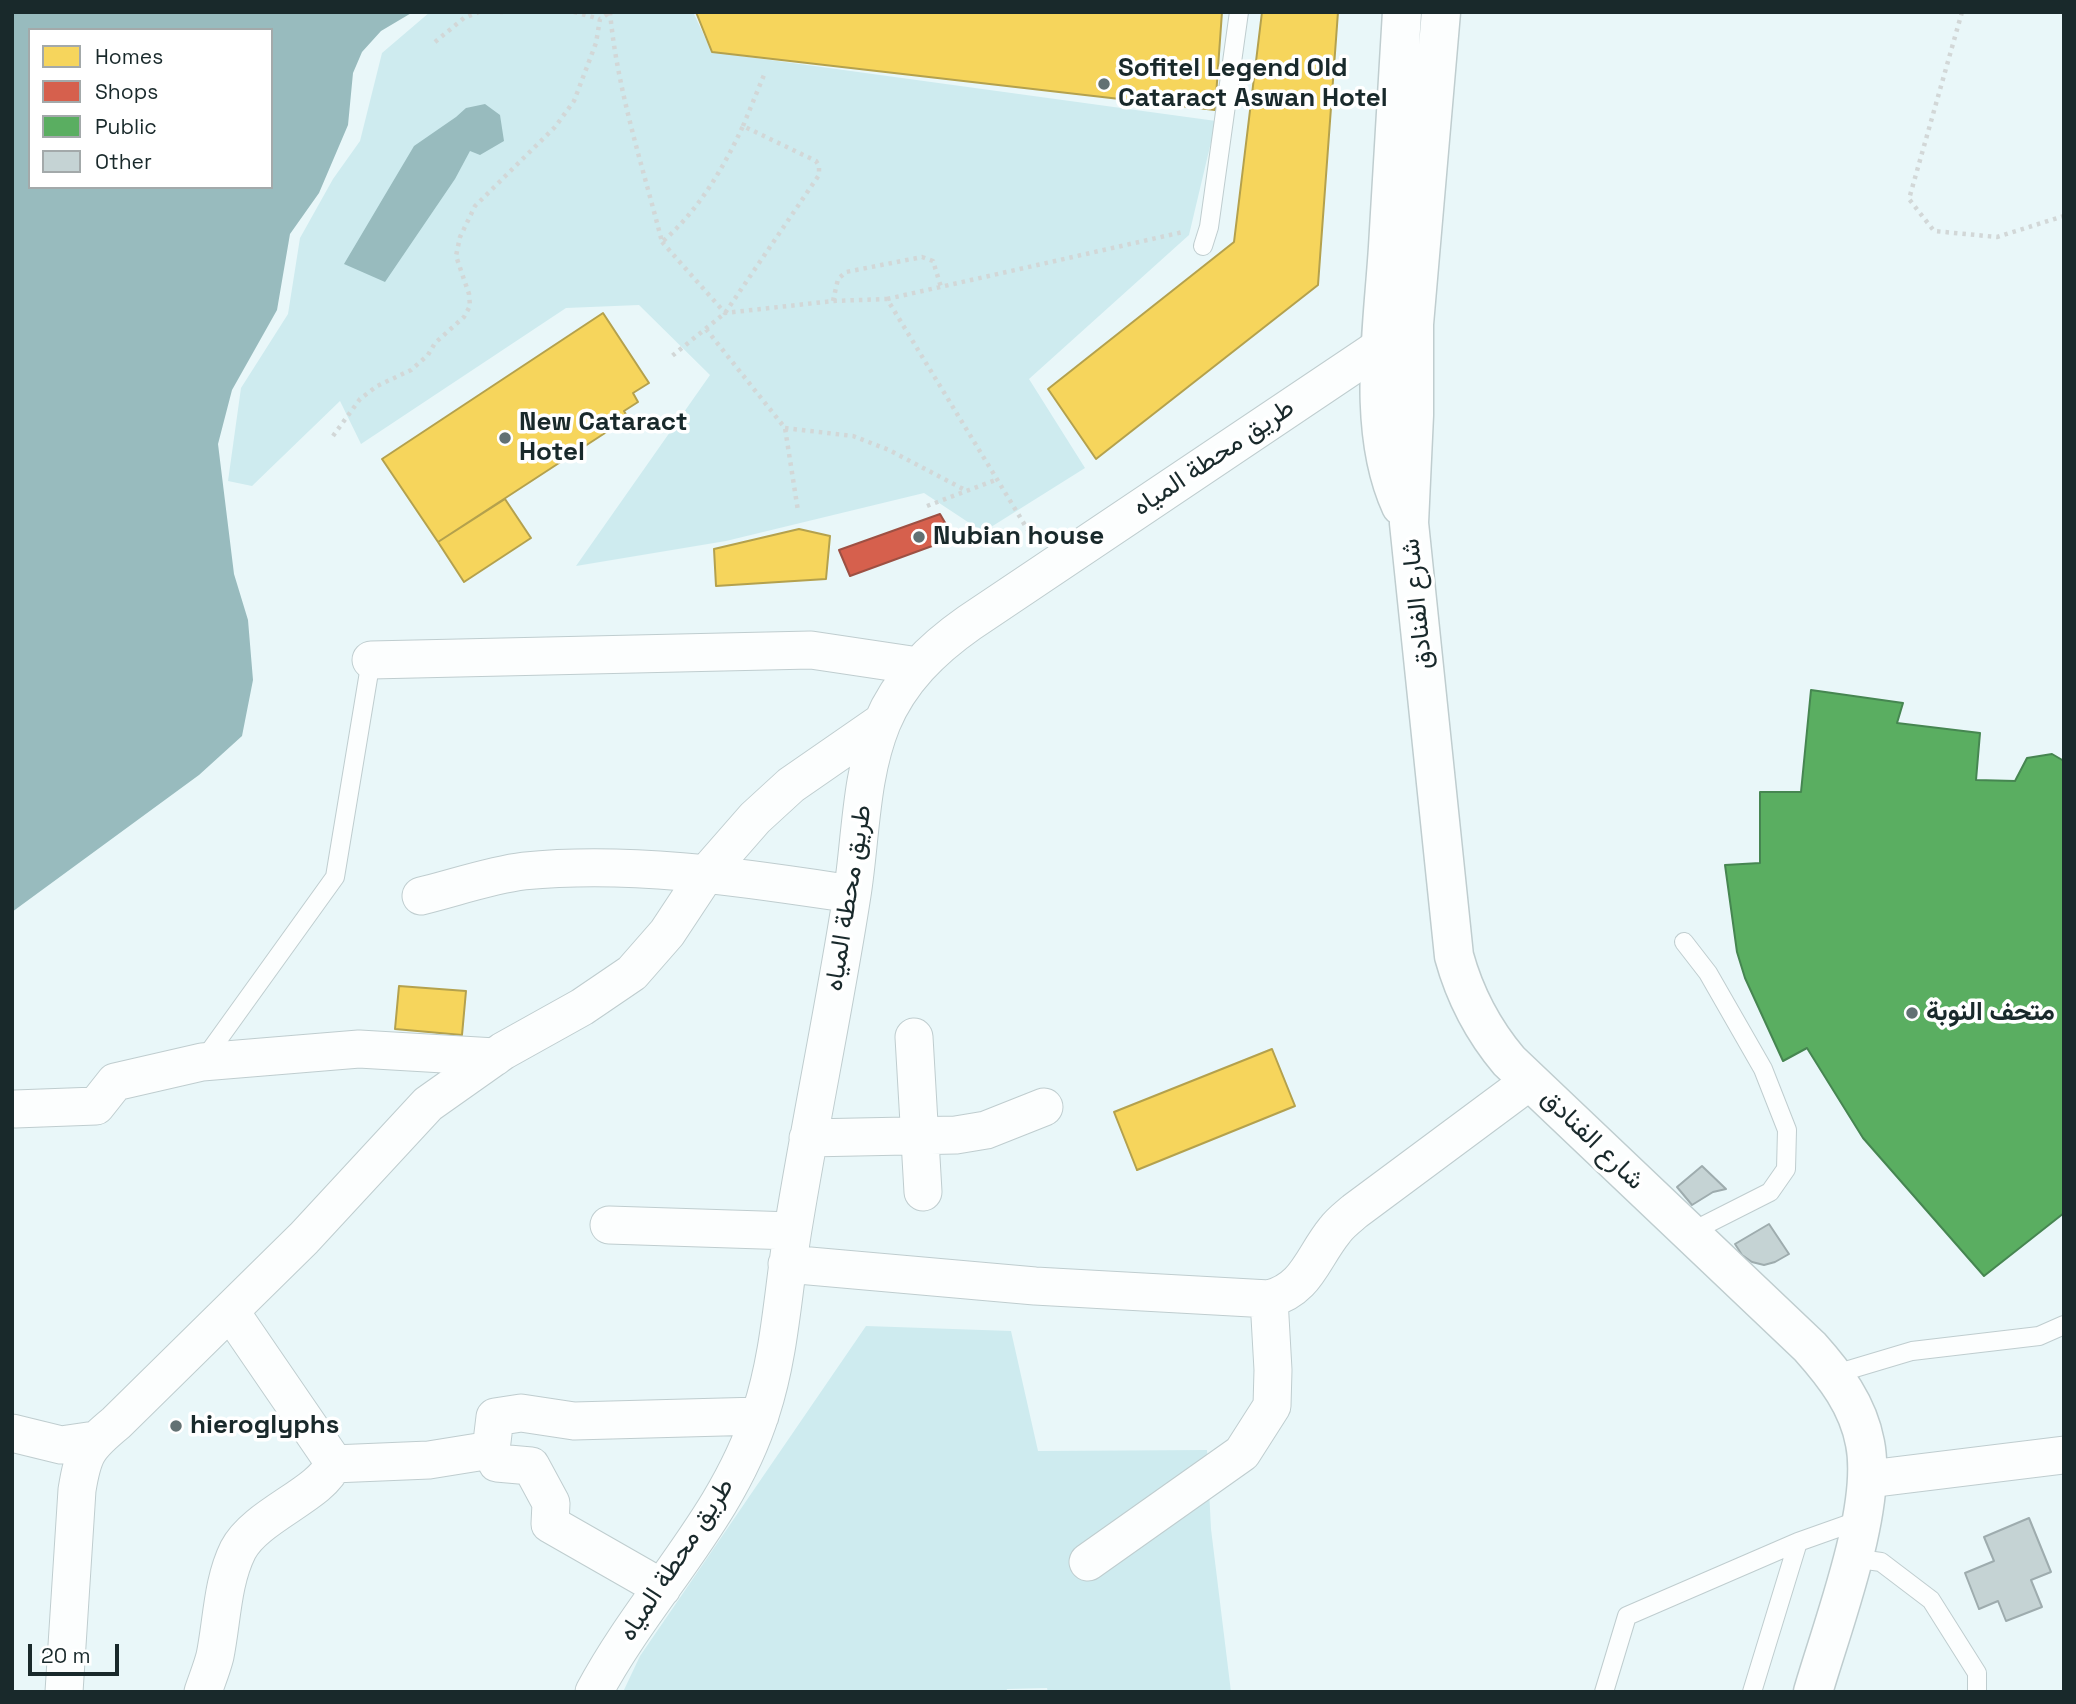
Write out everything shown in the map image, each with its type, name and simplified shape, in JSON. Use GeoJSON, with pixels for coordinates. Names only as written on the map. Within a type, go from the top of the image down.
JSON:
{"type":"FeatureCollection","features":[{"type":"Feature","properties":{"kind":"street","name":"شارع الفنادق"},"geometry":{"type":"LineString","coordinates":[[1402,12],[1382,346],[1381,411],[1385,457],[1391,480],[1409,523]]}},
{"type":"Feature","properties":{"kind":"street","name":"شارع الفنادق"},"geometry":{"type":"LineString","coordinates":[[1441,12],[1414,324],[1414,415],[1409,523],[1454,956],[1462,985],[1489,1038],[1530,1082],[1810,1347],[1835,1374],[1853,1407],[1865,1442],[1869,1479],[1853,1559],[1813,1692]]}},
{"type":"Feature","properties":{"kind":"street","name":"طريق محطة المياه"},"geometry":{"type":"LineString","coordinates":[[594,1692],[608,1664],[697,1539],[722,1497],[760,1416],[774,1363],[808,1138],[852,894],[872,753],[882,722],[898,692],[918,666],[942,642],[1414,324]]}},
{"type":"Feature","properties":{"kind":"street"},"geometry":{"type":"LineString","coordinates":[[371,660],[811,650],[918,666]]}},
{"type":"Feature","properties":{"kind":"street"},"geometry":{"type":"LineString","coordinates":[[64,1692],[77,1490],[82,1459],[95,1440],[116,1423],[304,1238],[428,1104],[495,1057],[582,1007],[632,973],[667,933],[706,874],[755,818],[791,785],[882,722]]}},
{"type":"Feature","properties":{"kind":"street"},"geometry":{"type":"LineString","coordinates":[[421,896],[523,871],[609,868],[751,878],[852,894]]}},
{"type":"Feature","properties":{"kind":"street"},"geometry":{"type":"LineString","coordinates":[[914,1037],[923,1192]]}},
{"type":"Feature","properties":{"kind":"street"},"geometry":{"type":"LineString","coordinates":[[15,1109],[96,1106],[116,1082],[202,1062],[359,1049],[495,1057]]}},
{"type":"Feature","properties":{"kind":"street"},"geometry":{"type":"LineString","coordinates":[[609,1225],[790,1248],[1035,1286],[1269,1299],[1284,1295],[1298,1285],[1336,1229],[1355,1211],[1530,1082]]}},
{"type":"Feature","properties":{"kind":"street"},"geometry":{"type":"LineString","coordinates":[[808,1138],[956,1135],[986,1130],[1044,1107]]}},
{"type":"Feature","properties":{"kind":"street"},"geometry":{"type":"LineString","coordinates":[[1088,1562],[1242,1452],[1272,1406],[1269,1299]]}},
{"type":"Feature","properties":{"kind":"street"},"geometry":{"type":"LineString","coordinates":[[203,1692],[214,1658],[229,1573],[238,1549],[254,1528],[323,1479],[332,1464],[330,1457],[230,1311]]}},
{"type":"Feature","properties":{"kind":"street"},"geometry":{"type":"LineString","coordinates":[[662,1588],[550,1524],[551,1503],[531,1465],[497,1463],[491,1450],[495,1418],[521,1413],[574,1421],[760,1416]]}},
{"type":"Feature","properties":{"kind":"street"},"geometry":{"type":"LineString","coordinates":[[12,1433],[61,1445],[95,1440]]}},
{"type":"Feature","properties":{"kind":"street"},"geometry":{"type":"LineString","coordinates":[[332,1464],[429,1461],[491,1450]]}},
{"type":"Feature","properties":{"kind":"street"},"geometry":{"type":"LineString","coordinates":[[1869,1479],[2064,1455]]}},
{"type":"Feature","properties":{"kind":"lane"},"geometry":{"type":"LineString","coordinates":[[1203,246],[1209,227],[1239,12]]}},
{"type":"Feature","properties":{"kind":"lane"},"geometry":{"type":"LineString","coordinates":[[202,1062],[335,877],[371,660]]}},
{"type":"Feature","properties":{"kind":"lane"},"geometry":{"type":"LineString","coordinates":[[1684,942],[1708,973],[1763,1069],[1787,1130],[1786,1169],[1770,1192],[1689,1233]]}},
{"type":"Feature","properties":{"kind":"lane"},"geometry":{"type":"LineString","coordinates":[[1835,1374],[1912,1351],[2039,1336],[2064,1325]]}},
{"type":"Feature","properties":{"kind":"lane"},"geometry":{"type":"LineString","coordinates":[[1604,1692],[1627,1616],[1798,1542],[1860,1520]]}},
{"type":"Feature","properties":{"kind":"lane"},"geometry":{"type":"LineString","coordinates":[[1752,1692],[1798,1542]]}},
{"type":"Feature","properties":{"kind":"lane"},"geometry":{"type":"LineString","coordinates":[[1853,1559],[1881,1562],[1931,1600],[1977,1673],[1977,1692]]}},
{"type":"Feature","properties":{"kind":"path"},"geometry":{"type":"LineString","coordinates":[[435,42],[464,18],[479,12]]}},
{"type":"Feature","properties":{"kind":"path"},"geometry":{"type":"LineString","coordinates":[[574,12],[600,19],[610,13],[629,116],[662,242],[725,313]]}},
{"type":"Feature","properties":{"kind":"path"},"geometry":{"type":"LineString","coordinates":[[1962,12],[1909,199],[1934,232],[1997,237],[2064,216]]}},
{"type":"Feature","properties":{"kind":"path"},"geometry":{"type":"LineString","coordinates":[[332,436],[360,399],[377,386],[411,370],[428,355],[435,343],[464,317],[470,306],[469,294],[456,256],[460,237],[475,206],[555,127],[574,102],[596,43],[600,19]]}},
{"type":"Feature","properties":{"kind":"path"},"geometry":{"type":"LineString","coordinates":[[662,242],[682,225],[724,164],[764,75]]}},
{"type":"Feature","properties":{"kind":"path"},"geometry":{"type":"LineString","coordinates":[[672,356],[725,313],[819,175],[816,161],[743,126]]}},
{"type":"Feature","properties":{"kind":"path"},"geometry":{"type":"LineString","coordinates":[[725,313],[833,301],[887,299],[1209,227]]}},
{"type":"Feature","properties":{"kind":"path"},"geometry":{"type":"LineString","coordinates":[[833,301],[838,279],[846,272],[922,257],[933,261],[941,287]]}},
{"type":"Feature","properties":{"kind":"path"},"geometry":{"type":"LineString","coordinates":[[887,299],[1051,568]]}},
{"type":"Feature","properties":{"kind":"path"},"geometry":{"type":"LineString","coordinates":[[706,330],[785,428],[798,511]]}},
{"type":"Feature","properties":{"kind":"path"},"geometry":{"type":"LineString","coordinates":[[785,428],[853,436],[889,450],[967,491]]}},
{"type":"Feature","properties":{"kind":"path"},"geometry":{"type":"LineString","coordinates":[[927,506],[998,479]]}},
{"type":"Feature","properties":{"kind":"shaded area"},"geometry":{"type":"Polygon","coordinates":[[[12,12],[413,12],[381,31],[362,52],[353,73],[348,125],[319,193],[290,234],[277,310],[232,390],[218,444],[234,574],[248,620],[253,680],[242,736],[199,775],[12,912],[12,12]]]}},
{"type":"Feature","properties":{"kind":"shaded area"},"geometry":{"type":"Polygon","coordinates":[[[430,12],[693,12],[712,52],[1216,121],[1189,235],[1029,379],[1085,468],[983,532],[924,493],[726,541],[576,566],[710,375],[639,305],[566,308],[361,444],[340,401],[252,486],[228,481],[241,388],[288,314],[300,238],[333,179],[360,141],[382,53],[430,12]]]}},
{"type":"Feature","properties":{"kind":"shaded area"},"geometry":{"type":"Polygon","coordinates":[[[485,104],[500,115],[504,141],[480,155],[470,151],[455,179],[385,282],[344,264],[414,146],[466,108],[485,104]]]}},
{"type":"Feature","properties":{"kind":"shaded area"},"geometry":{"type":"Polygon","coordinates":[[[866,1326],[1011,1331],[1038,1451],[1207,1450],[1211,1529],[1231,1692],[1048,1692],[1047,1688],[1007,1689],[1006,1692],[623,1692],[640,1656],[866,1326]]]}},
{"type":"Feature","properties":{"kind":"building: Homes","name":"Sofitel Legend Old Cataract Aswan Hotel"},"geometry":{"type":"Polygon","coordinates":[[[696,12],[1222,12],[1215,110],[712,52],[696,12]]]}},
{"type":"Feature","properties":{"kind":"building: Homes"},"geometry":{"type":"Polygon","coordinates":[[[1262,12],[1338,12],[1318,285],[1096,459],[1048,389],[1234,242],[1262,12]]]}},
{"type":"Feature","properties":{"kind":"building: Homes","name":"New Cataract Hotel"},"geometry":{"type":"Polygon","coordinates":[[[603,313],[649,383],[633,393],[638,402],[624,411],[628,418],[438,542],[382,459],[603,313]]]}},
{"type":"Feature","properties":{"kind":"building: Homes"},"geometry":{"type":"Polygon","coordinates":[[[505,499],[531,538],[464,582],[438,542],[505,499]]]}},
{"type":"Feature","properties":{"kind":"building: Homes"},"geometry":{"type":"Polygon","coordinates":[[[799,529],[830,536],[826,579],[716,586],[714,549],[799,529]]]}},
{"type":"Feature","properties":{"kind":"building: Homes"},"geometry":{"type":"Polygon","coordinates":[[[399,986],[466,991],[462,1035],[395,1029],[399,986]]]}},
{"type":"Feature","properties":{"kind":"building: Homes"},"geometry":{"type":"Polygon","coordinates":[[[1272,1049],[1295,1106],[1137,1170],[1114,1112],[1272,1049]]]}},
{"type":"Feature","properties":{"kind":"building: Shops"},"geometry":{"type":"Polygon","coordinates":[[[940,514],[954,538],[850,576],[839,550],[940,514]]]}},
{"type":"Feature","properties":{"kind":"building: Public","name":"متحف النوبة"},"geometry":{"type":"Polygon","coordinates":[[[1811,690],[1903,703],[1897,723],[1980,733],[1976,780],[2015,781],[2027,758],[2052,754],[2064,761],[2064,1213],[1984,1276],[1863,1138],[1807,1048],[1783,1061],[1745,978],[1737,952],[1725,865],[1760,863],[1760,792],[1801,792],[1811,690]]]}},
{"type":"Feature","properties":{"kind":"building: Other"},"geometry":{"type":"Polygon","coordinates":[[[1702,1166],[1726,1189],[1713,1192],[1692,1205],[1677,1187],[1702,1166]]]}},
{"type":"Feature","properties":{"kind":"building: Other"},"geometry":{"type":"Polygon","coordinates":[[[1769,1224],[1789,1254],[1764,1265],[1752,1262],[1742,1255],[1735,1244],[1769,1224]]]}},
{"type":"Feature","properties":{"kind":"building: Other"},"geometry":{"type":"Polygon","coordinates":[[[2029,1518],[2051,1572],[2031,1580],[2042,1607],[2006,1621],[1998,1601],[1979,1609],[1965,1573],[1994,1561],[1984,1537],[2029,1518]]]}},
{"type":"Feature","properties":{"kind":"place","name":"Sofitel Legend Old Cataract Aswan Hotel"},"geometry":{"type":"Point","coordinates":[1104,84]}},
{"type":"Feature","properties":{"kind":"place","name":"New Cataract Hotel"},"geometry":{"type":"Point","coordinates":[505,438]}},
{"type":"Feature","properties":{"kind":"place","name":"Nubian house"},"geometry":{"type":"Point","coordinates":[919,537]}},
{"type":"Feature","properties":{"kind":"place","name":"متحف النوبة"},"geometry":{"type":"Point","coordinates":[1912,1013]}},
{"type":"Feature","properties":{"kind":"place","name":"hieroglyphs"},"geometry":{"type":"Point","coordinates":[176,1426]}}]}
